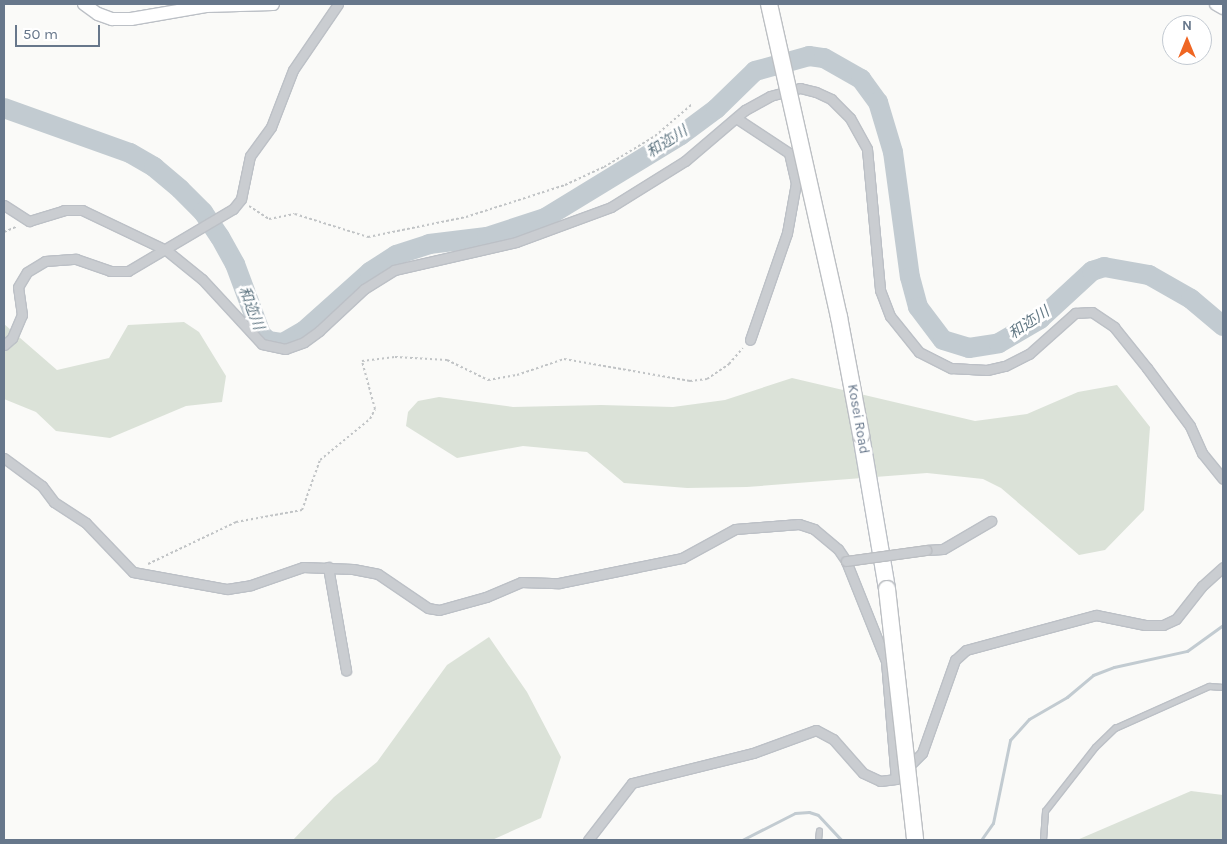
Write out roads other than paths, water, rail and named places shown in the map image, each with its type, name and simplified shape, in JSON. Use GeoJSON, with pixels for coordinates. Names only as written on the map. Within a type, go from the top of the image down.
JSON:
{"type":"FeatureCollection","features":[{"type":"Feature","properties":{"kind":"highway","name":"Kosei Road"},"geometry":{"type":"LineString","coordinates":[[769,4],[837,308],[861,435],[886,589],[915,840]]}},
{"type":"Feature","properties":{"kind":"main road"},"geometry":{"type":"LineString","coordinates":[[84,4],[98,14],[112,19],[131,19],[206,6],[273,4]]}},
{"type":"Feature","properties":{"kind":"main road"},"geometry":{"type":"LineString","coordinates":[[1216,4],[1223,8]]}},
{"type":"Feature","properties":{"kind":"street"},"geometry":{"type":"LineString","coordinates":[[4,346],[12,338],[22,315],[18,287],[27,272],[44,261],[76,260],[110,271],[128,271],[233,209],[241,199],[250,156],[271,127],[293,70],[338,4]]}},
{"type":"Feature","properties":{"kind":"street"},"geometry":{"type":"LineString","coordinates":[[4,205],[29,221],[64,210],[82,210],[166,250],[202,279],[262,344],[285,349],[304,342],[319,331],[364,289],[394,270],[516,242],[611,207],[685,161],[736,118],[770,96],[800,88],[831,99],[850,118],[867,149],[880,290],[890,316],[919,352],[951,368],[988,370],[1005,366],[1028,354],[1074,313],[1092,312],[1114,327],[1147,368],[1190,426],[1202,453],[1223,478]]}},
{"type":"Feature","properties":{"kind":"street"},"geometry":{"type":"LineString","coordinates":[[736,118],[789,153],[796,183],[787,233],[750,340]]}},
{"type":"Feature","properties":{"kind":"street"},"geometry":{"type":"LineString","coordinates":[[4,458],[42,486],[54,502],[86,523],[133,572],[227,589],[251,585],[303,567],[328,567],[378,574],[428,608],[439,610],[486,597],[521,582],[559,582],[682,558],[735,529],[751,526],[800,524],[814,529],[838,550],[846,561],[886,661],[896,779]]}},
{"type":"Feature","properties":{"kind":"street"},"geometry":{"type":"LineString","coordinates":[[846,561],[943,549],[992,521]]}},
{"type":"Feature","properties":{"kind":"street"},"geometry":{"type":"LineString","coordinates":[[328,567],[346,670]]}},
{"type":"Feature","properties":{"kind":"street"},"geometry":{"type":"LineString","coordinates":[[588,840],[632,784],[753,753],[816,730],[833,739],[863,773],[880,781],[896,779],[922,753],[955,660],[966,650],[1096,615],[1145,625],[1163,625],[1176,619],[1202,586],[1223,568]]}},
{"type":"Feature","properties":{"kind":"lane"},"geometry":{"type":"LineString","coordinates":[[1043,840],[1045,811],[1095,747],[1115,728],[1209,686],[1223,687]]}},
{"type":"Feature","properties":{"kind":"lane"},"geometry":{"type":"LineString","coordinates":[[818,840],[819,831]]}},
{"type":"Feature","properties":{"kind":"waterway","name":"和迩川"},"geometry":{"type":"LineString","coordinates":[[4,108],[130,153],[154,167],[203,212],[235,264],[261,334],[268,341],[283,343],[304,331],[370,272],[396,255],[429,244],[487,237],[545,218],[681,135],[716,109],[755,71],[809,56],[824,58],[861,79],[878,102],[893,152],[910,277],[918,307],[943,340],[969,348],[999,343],[1040,319],[1092,271],[1104,267],[1149,275],[1191,299],[1223,326]]}},
{"type":"Feature","properties":{"kind":"waterway"},"geometry":{"type":"LineString","coordinates":[[981,840],[993,823],[1010,740],[1029,719],[1067,697],[1093,675],[1114,667],[1187,651],[1223,625]]}},
{"type":"Feature","properties":{"kind":"waterway"},"geometry":{"type":"LineString","coordinates":[[742,840],[795,813],[809,812],[818,815],[841,840]]}}]}
